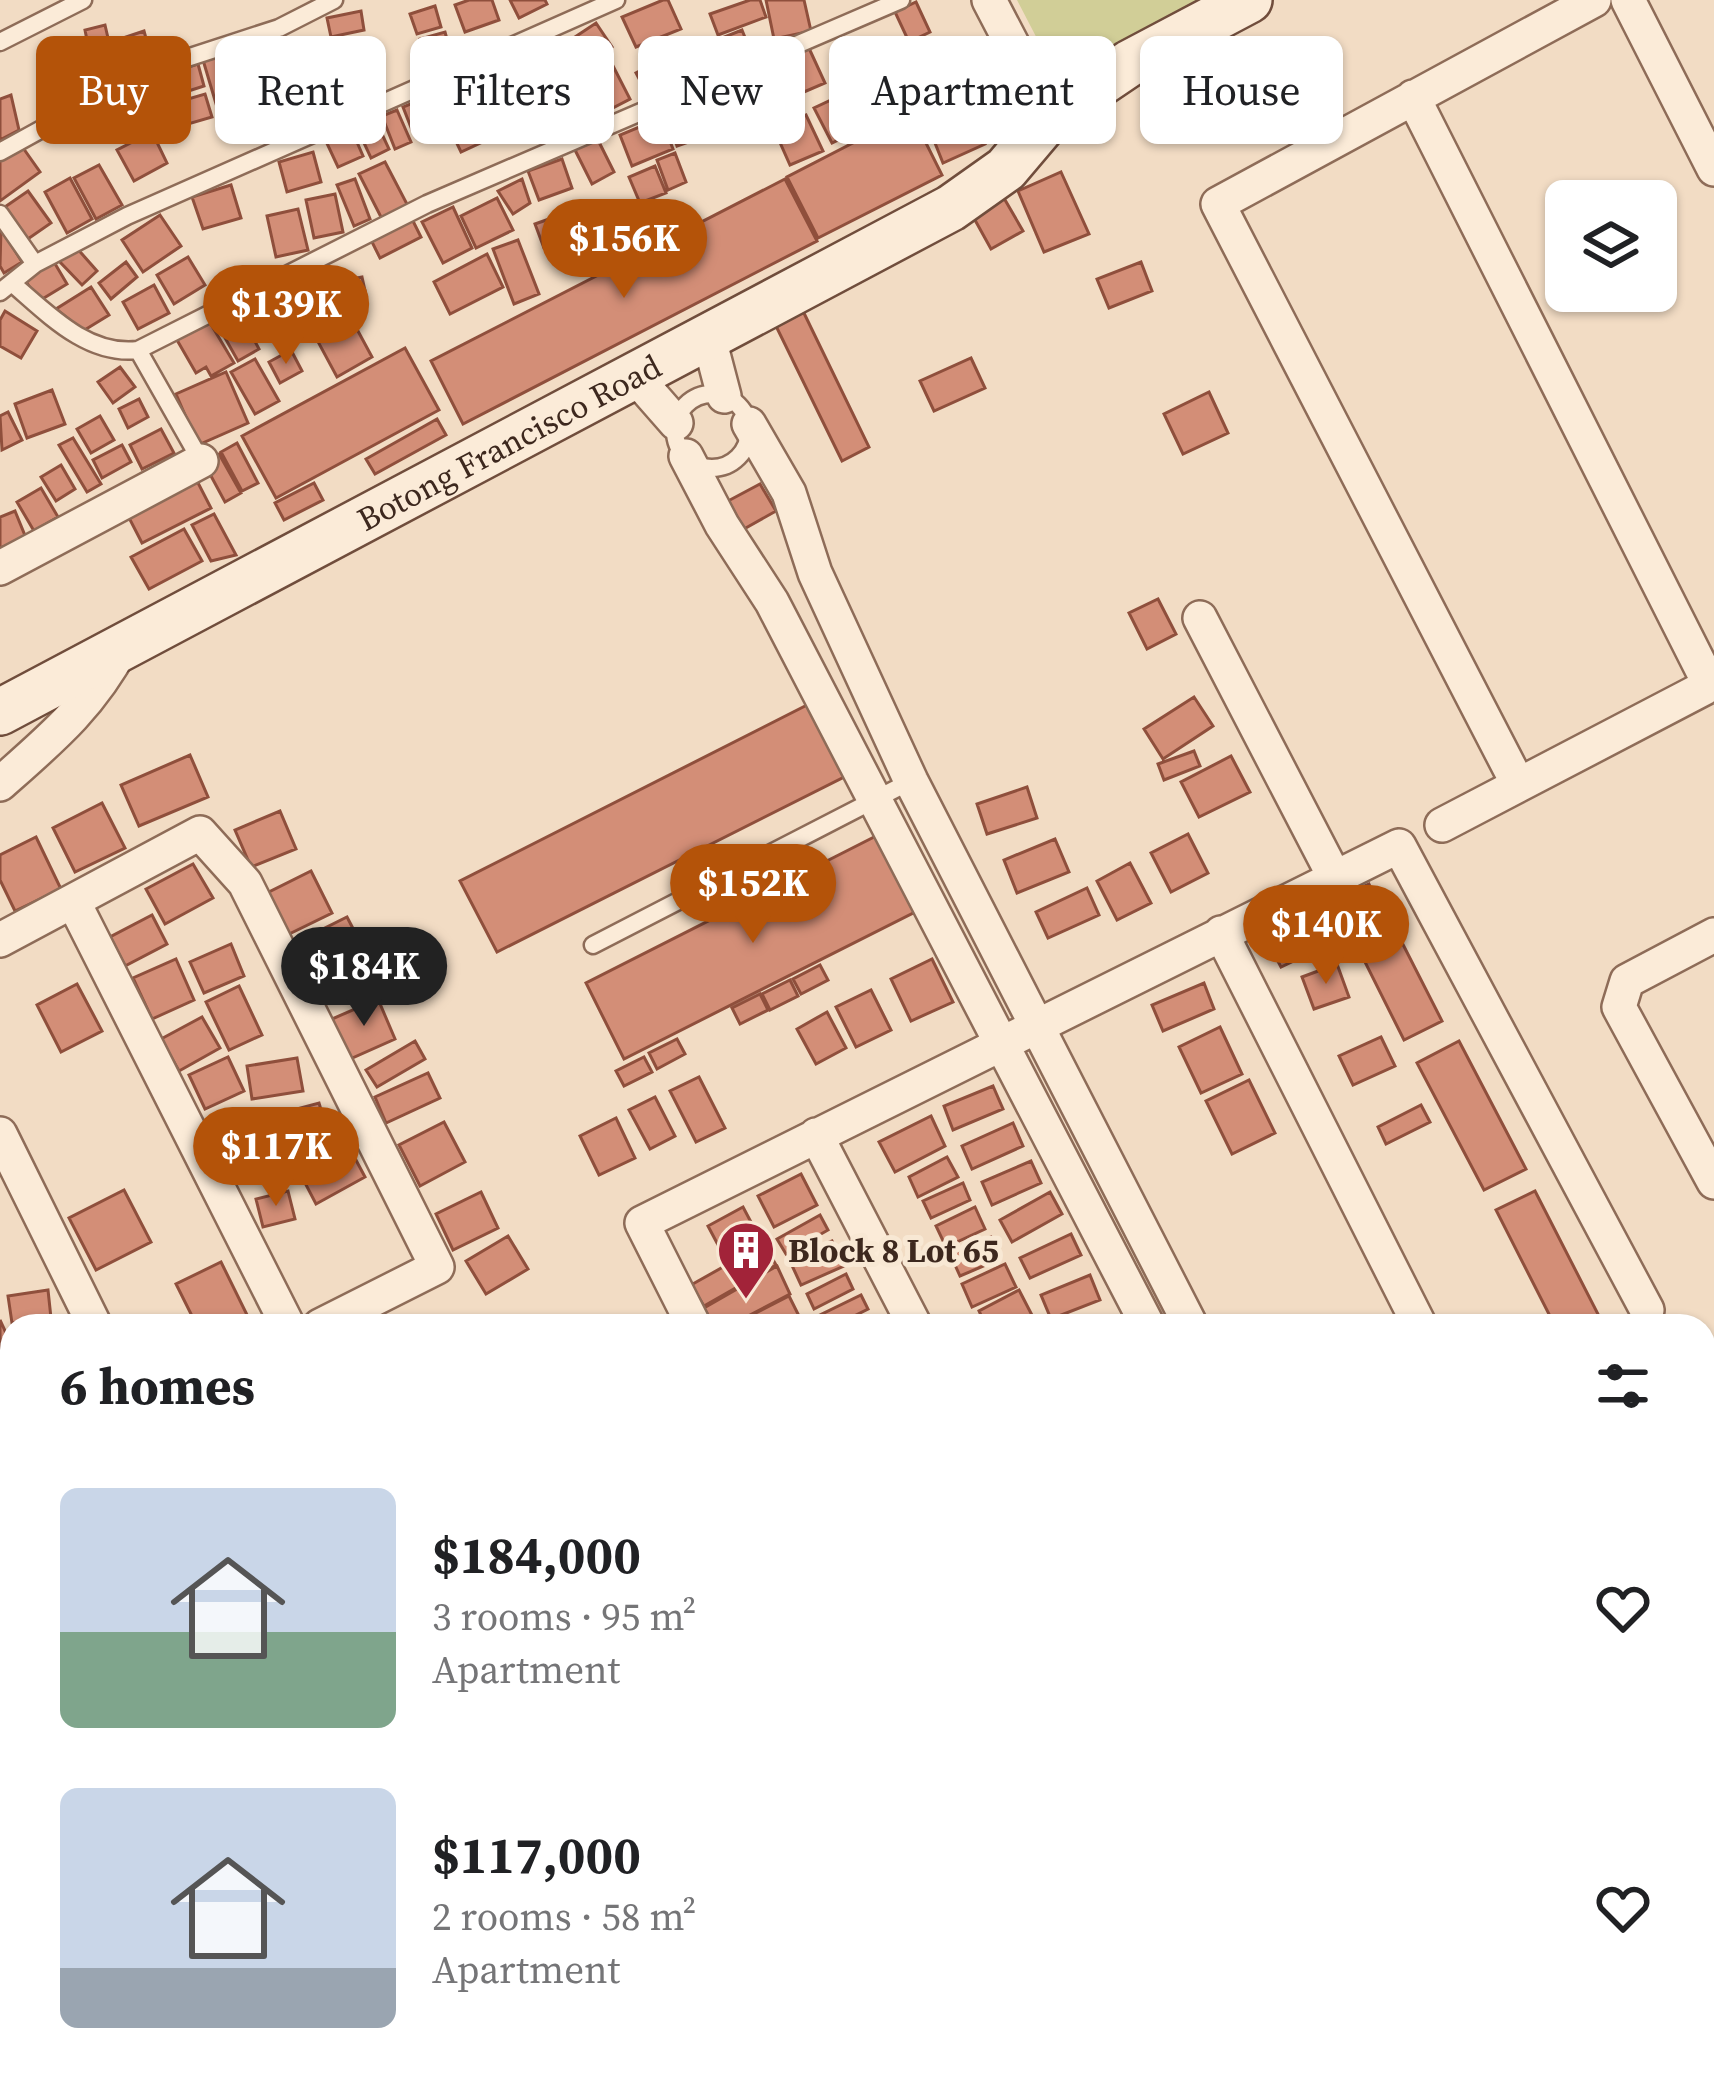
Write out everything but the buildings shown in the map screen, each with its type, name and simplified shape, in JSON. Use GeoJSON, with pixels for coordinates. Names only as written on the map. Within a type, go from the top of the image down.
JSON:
{"type":"FeatureCollection","features":[{"type":"Feature","properties":{"kind":"street"},"geometry":{"type":"LineString","coordinates":[[989,0],[1008,36]]}},
{"type":"Feature","properties":{"kind":"street","name":"Botong Francisco Road"},"geometry":{"type":"LineString","coordinates":[[1116,72],[1249,0]]}},
{"type":"Feature","properties":{"kind":"street"},"geometry":{"type":"LineString","coordinates":[[1518,784],[1218,204],[1594,0]]}},
{"type":"Feature","properties":{"kind":"street"},"geometry":{"type":"LineString","coordinates":[[1628,0],[1714,169]]}},
{"type":"Feature","properties":{"kind":"street"},"geometry":{"type":"LineString","coordinates":[[1413,97],[1712,684],[1442,824]]}},
{"type":"Feature","properties":{"kind":"street","name":"Botong Francisco Road"},"geometry":{"type":"LineString","coordinates":[[0,712],[951,208],[1006,169],[1027,144]]}},
{"type":"Feature","properties":{"kind":"street"},"geometry":{"type":"LineString","coordinates":[[708,335],[724,395]]}},
{"type":"Feature","properties":{"kind":"street"},"geometry":{"type":"LineString","coordinates":[[633,374],[676,423]]}},
{"type":"Feature","properties":{"kind":"street"},"geometry":{"type":"LineString","coordinates":[[749,424],[789,493],[815,573],[911,781],[1185,1314]]}},
{"type":"Feature","properties":{"kind":"street"},"geometry":{"type":"LineString","coordinates":[[686,456],[722,525],[772,602],[1142,1314]]}},
{"type":"Feature","properties":{"kind":"street"},"geometry":{"type":"LineString","coordinates":[[0,568],[201,461]]}},
{"type":"Feature","properties":{"kind":"street"},"geometry":{"type":"LineString","coordinates":[[1200,618],[1334,876]]}},
{"type":"Feature","properties":{"kind":"street"},"geometry":{"type":"LineString","coordinates":[[0,784],[72,722],[105,678],[123,643]]}},
{"type":"Feature","properties":{"kind":"street"},"geometry":{"type":"LineString","coordinates":[[0,940],[200,833],[245,883],[437,1267],[344,1314]]}},
{"type":"Feature","properties":{"kind":"street"},"geometry":{"type":"LineString","coordinates":[[688,1314],[642,1222],[1399,846],[1647,1310]]}},
{"type":"Feature","properties":{"kind":"street"},"geometry":{"type":"LineString","coordinates":[[73,901],[282,1314]]}},
{"type":"Feature","properties":{"kind":"street"},"geometry":{"type":"LineString","coordinates":[[1221,933],[1414,1314]]}},
{"type":"Feature","properties":{"kind":"street"},"geometry":{"type":"LineString","coordinates":[[1714,934],[1627,981],[1619,1007],[1701,1128],[1714,1183]]}},
{"type":"Feature","properties":{"kind":"street"},"geometry":{"type":"LineString","coordinates":[[0,1134],[89,1314]]}},
{"type":"Feature","properties":{"kind":"street"},"geometry":{"type":"LineString","coordinates":[[816,1135],[909,1314]]}},
{"type":"Feature","properties":{"kind":"lane"},"geometry":{"type":"LineString","coordinates":[[0,42],[83,0]]}},
{"type":"Feature","properties":{"kind":"lane"},"geometry":{"type":"LineString","coordinates":[[0,152],[147,71],[279,28],[334,0]]}},
{"type":"Feature","properties":{"kind":"lane"},"geometry":{"type":"LineString","coordinates":[[616,0],[148,206],[35,264],[6,288],[65,329],[113,353],[138,350],[427,204],[902,0]]}},
{"type":"Feature","properties":{"kind":"lane"},"geometry":{"type":"LineString","coordinates":[[0,214],[35,264]]}},
{"type":"Feature","properties":{"kind":"lane"},"geometry":{"type":"LineString","coordinates":[[138,350],[201,461]]}},
{"type":"Feature","properties":{"kind":"lane"},"geometry":{"type":"LineString","coordinates":[[724,395],[745,412],[749,437],[735,460],[710,468],[686,456],[675,435],[676,423],[688,403],[699,396],[724,395]]}},
{"type":"Feature","properties":{"kind":"lane"},"geometry":{"type":"LineString","coordinates":[[593,945],[911,781]]}},
{"type":"Feature","properties":{"kind":"shaded area"},"geometry":{"type":"Polygon","coordinates":[[[1017,0],[1202,0],[1116,47],[1116,36],[1036,36],[1017,0]]]}},
{"type":"Feature","properties":{"kind":"place","name":"Block 8 Lot 65"},"geometry":{"type":"Point","coordinates":[746,1301]}}]}
